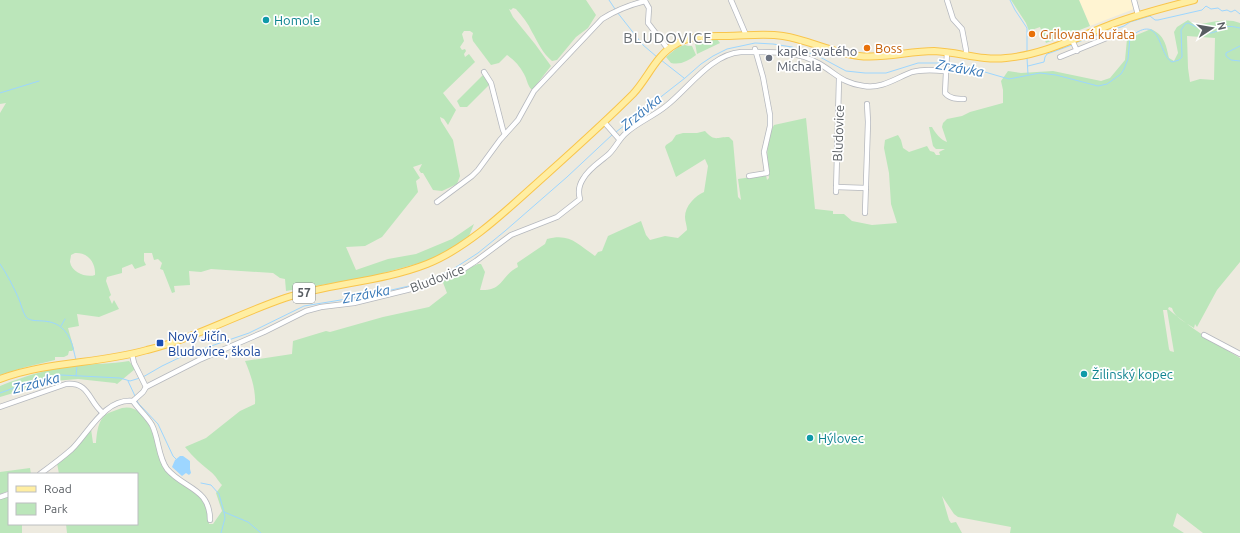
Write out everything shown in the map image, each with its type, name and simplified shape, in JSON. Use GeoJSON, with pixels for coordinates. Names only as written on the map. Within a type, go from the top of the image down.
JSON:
{"type":"FeatureCollection","features":[{"type":"Feature","properties":{"kind":"main road","name":"57"},"geometry":{"type":"LineString","coordinates":[[0,379],[19,372],[53,365],[132,354],[148,350],[184,339],[258,308],[292,296],[392,275],[437,260],[456,249],[497,218],[604,122],[639,88],[659,58],[668,49],[680,42],[692,38],[746,35],[783,36],[846,53],[865,56],[924,52],[1000,59],[1027,55],[1074,42],[1138,15],[1194,0]]}},
{"type":"Feature","properties":{"kind":"street"},"geometry":{"type":"LineString","coordinates":[[437,202],[475,173],[505,134],[518,120],[534,91],[602,19],[612,12],[645,0],[649,8],[648,23],[668,49]]}},
{"type":"Feature","properties":{"kind":"street"},"geometry":{"type":"LineString","coordinates":[[731,0],[746,35]]}},
{"type":"Feature","properties":{"kind":"street"},"geometry":{"type":"LineString","coordinates":[[946,0],[953,19],[962,29],[966,55]]}},
{"type":"Feature","properties":{"kind":"street"},"geometry":{"type":"LineString","coordinates":[[1134,0],[1138,15]]}},
{"type":"Feature","properties":{"kind":"street"},"geometry":{"type":"LineString","coordinates":[[1060,57],[1119,33]]}},
{"type":"Feature","properties":{"kind":"street"},"geometry":{"type":"LineString","coordinates":[[1074,42],[1077,51]]}},
{"type":"Feature","properties":{"kind":"street"},"geometry":{"type":"LineString","coordinates":[[749,176],[767,173],[764,152],[770,126],[763,77],[755,51]]}},
{"type":"Feature","properties":{"kind":"street","name":"Bludovice"},"geometry":{"type":"LineString","coordinates":[[133,401],[143,392],[145,385],[264,332],[306,310],[354,303],[419,286],[459,272],[511,235],[557,217],[580,199],[579,187],[583,178],[617,145],[618,138],[667,106],[696,78],[726,56],[740,52],[784,52],[808,58],[820,64],[839,79],[865,86],[876,86],[892,82],[911,73],[929,69],[946,69]]}},
{"type":"Feature","properties":{"kind":"street"},"geometry":{"type":"LineString","coordinates":[[946,55],[945,94],[954,98],[964,99]]}},
{"type":"Feature","properties":{"kind":"street"},"geometry":{"type":"LineString","coordinates":[[484,72],[491,83],[505,134]]}},
{"type":"Feature","properties":{"kind":"street","name":"Bludovice"},"geometry":{"type":"LineString","coordinates":[[839,79],[836,189],[866,188]]}},
{"type":"Feature","properties":{"kind":"street"},"geometry":{"type":"LineString","coordinates":[[865,213],[868,122],[867,104]]}},
{"type":"Feature","properties":{"kind":"street"},"geometry":{"type":"LineString","coordinates":[[604,122],[618,138]]}},
{"type":"Feature","properties":{"kind":"street"},"geometry":{"type":"LineString","coordinates":[[1204,335],[1240,354]]}},
{"type":"Feature","properties":{"kind":"street"},"geometry":{"type":"LineString","coordinates":[[132,354],[134,363],[145,385]]}},
{"type":"Feature","properties":{"kind":"street"},"geometry":{"type":"LineString","coordinates":[[0,407],[66,384],[76,383],[89,394],[96,406],[103,413]]}},
{"type":"Feature","properties":{"kind":"street"},"geometry":{"type":"LineString","coordinates":[[41,473],[71,449],[103,413],[123,401],[133,401],[152,425],[161,456],[166,467],[200,494],[207,503],[210,512],[210,520]]}},
{"type":"Feature","properties":{"kind":"shaded area"},"geometry":{"type":"Polygon","coordinates":[[[1079,0],[1132,0],[1134,9],[1090,26],[1079,0]]]}},
{"type":"Feature","properties":{"kind":"green space"},"geometry":{"type":"Polygon","coordinates":[[[0,0],[586,0],[596,15],[588,28],[576,37],[557,60],[552,61],[543,51],[529,26],[516,9],[509,9],[513,17],[551,66],[533,89],[531,89],[517,63],[507,55],[499,63],[491,65],[473,41],[473,33],[470,31],[464,31],[462,34],[464,41],[460,47],[462,50],[465,49],[466,51],[464,54],[465,57],[469,54],[475,62],[443,93],[456,110],[448,125],[444,119],[440,117],[453,140],[460,176],[457,184],[442,191],[433,190],[423,173],[419,170],[422,164],[413,167],[420,178],[416,181],[418,192],[382,237],[365,246],[346,247],[356,270],[388,259],[416,254],[452,239],[474,224],[469,236],[450,250],[427,261],[369,277],[286,291],[285,279],[280,278],[273,273],[211,269],[201,272],[189,271],[190,285],[174,286],[175,292],[172,293],[163,270],[160,269],[162,263],[158,259],[154,260],[152,253],[144,253],[144,261],[146,265],[135,269],[132,264],[122,268],[122,273],[107,277],[106,281],[111,295],[109,297],[112,304],[114,300],[119,309],[99,317],[77,314],[79,326],[68,328],[74,349],[69,351],[68,355],[64,357],[55,357],[55,360],[0,375],[0,113],[6,103],[0,104],[0,0]],[[80,253],[71,255],[71,266],[80,274],[88,276],[95,275],[93,263],[87,256],[80,253]]]}},
{"type":"Feature","properties":{"kind":"green space"},"geometry":{"type":"Polygon","coordinates":[[[1011,0],[1079,0],[1090,26],[1046,43],[1040,27],[1029,31],[1026,23],[1011,0]]]}},
{"type":"Feature","properties":{"kind":"green space"},"geometry":{"type":"Polygon","coordinates":[[[1188,20],[1195,25],[1229,20],[1240,23],[1240,262],[1217,290],[1197,327],[1195,324],[1194,328],[1186,323],[1240,358],[1240,533],[1203,533],[1177,513],[1173,526],[1184,533],[1010,533],[1011,527],[958,517],[954,514],[942,496],[949,520],[951,523],[956,522],[962,533],[67,533],[66,525],[138,525],[138,473],[59,473],[57,463],[91,429],[93,443],[96,443],[99,425],[103,417],[111,412],[122,408],[130,408],[142,414],[153,434],[162,463],[198,494],[206,507],[209,524],[213,524],[222,511],[216,493],[222,485],[213,474],[185,447],[206,438],[240,411],[255,404],[253,382],[245,361],[292,354],[293,341],[326,331],[330,332],[383,317],[429,307],[447,293],[442,280],[478,264],[481,264],[485,272],[480,290],[494,288],[502,282],[512,270],[518,267],[517,263],[545,244],[547,239],[562,237],[568,239],[595,256],[598,252],[602,251],[608,236],[641,221],[646,235],[650,240],[665,236],[678,238],[687,230],[685,213],[689,205],[697,196],[704,192],[708,166],[705,159],[676,177],[665,147],[676,135],[705,131],[711,137],[729,137],[733,141],[738,197],[741,200],[738,179],[766,175],[767,180],[769,178],[767,158],[768,144],[774,125],[806,118],[815,209],[833,211],[833,214],[844,214],[852,221],[872,225],[897,223],[891,204],[889,173],[884,148],[885,140],[898,135],[903,148],[909,152],[927,146],[930,151],[934,152],[936,155],[940,155],[939,152],[945,149],[936,149],[933,146],[929,127],[932,127],[938,136],[947,142],[942,127],[943,123],[947,119],[962,116],[970,112],[1003,103],[1001,81],[1008,71],[1021,73],[1053,71],[1101,81],[1110,78],[1125,60],[1127,39],[1151,29],[1162,37],[1169,58],[1174,61],[1178,53],[1174,32],[1177,27],[1188,20]],[[1187,36],[1190,82],[1200,79],[1214,80],[1215,38],[1187,36]],[[1169,307],[1168,309],[1177,316],[1172,308],[1169,307]],[[1163,310],[1169,349],[1170,351],[1174,352],[1167,310],[1163,310]]]}},
{"type":"Feature","properties":{"kind":"green space"},"geometry":{"type":"Polygon","coordinates":[[[708,39],[717,39],[720,43],[697,54],[695,43],[708,39]]]}},
{"type":"Feature","properties":{"kind":"green space"},"geometry":{"type":"Polygon","coordinates":[[[685,45],[692,46],[696,55],[684,62],[671,63],[666,57],[678,47],[685,45]]]}},
{"type":"Feature","properties":{"kind":"green space"},"geometry":{"type":"Polygon","coordinates":[[[484,74],[490,84],[467,107],[460,107],[457,101],[484,74]]]}},
{"type":"Feature","properties":{"kind":"green space"},"geometry":{"type":"Polygon","coordinates":[[[129,361],[135,369],[117,384],[78,379],[54,381],[0,397],[0,386],[38,373],[77,365],[129,361]]]}},
{"type":"Feature","properties":{"kind":"green space"},"geometry":{"type":"Polygon","coordinates":[[[30,468],[31,473],[8,473],[8,491],[0,494],[0,472],[30,468]]]}},
{"type":"Feature","properties":{"kind":"green space"},"geometry":{"type":"Polygon","coordinates":[[[8,496],[8,525],[22,525],[22,533],[0,533],[0,499],[8,496]]]}},
{"type":"Feature","properties":{"kind":"water"},"geometry":{"type":"Polygon","coordinates":[[[180,456],[183,456],[190,461],[191,473],[189,475],[186,473],[182,476],[172,467],[175,460],[180,456]]]}},
{"type":"Feature","properties":{"kind":"waterway"},"geometry":{"type":"LineString","coordinates":[[609,0],[615,9]]}},
{"type":"Feature","properties":{"kind":"waterway"},"geometry":{"type":"LineString","coordinates":[[1010,0],[1027,28],[1027,52]]}},
{"type":"Feature","properties":{"kind":"waterway"},"geometry":{"type":"LineString","coordinates":[[1075,43],[1150,16],[1155,20],[1158,20],[1202,10],[1206,6],[1211,9],[1218,8],[1222,11],[1227,10],[1231,12],[1235,10],[1240,14]]}},
{"type":"Feature","properties":{"kind":"waterway"},"geometry":{"type":"LineString","coordinates":[[617,12],[643,45],[657,57]]}},
{"type":"Feature","properties":{"kind":"waterway","name":"Zrzávka"},"geometry":{"type":"LineString","coordinates":[[948,63],[1009,79],[1040,73],[1056,75],[1098,86],[1107,84],[1121,74],[1128,59],[1130,37],[1140,31],[1148,29],[1153,32],[1167,57],[1172,62],[1179,60],[1182,57],[1181,30],[1185,24],[1188,23],[1210,33],[1229,26],[1240,28]]}},
{"type":"Feature","properties":{"kind":"waterway","name":"Zrzávka"},"geometry":{"type":"LineString","coordinates":[[616,132],[713,56],[727,49],[755,43],[792,47],[818,56],[846,71],[886,73],[918,63],[945,63]]}},
{"type":"Feature","properties":{"kind":"waterway"},"geometry":{"type":"LineString","coordinates":[[1028,66],[1044,62],[1047,54],[1072,45]]}},
{"type":"Feature","properties":{"kind":"waterway","name":"Zrzávka"},"geometry":{"type":"LineString","coordinates":[[1240,46],[1226,53],[1226,56],[1231,60],[1240,61]]}},
{"type":"Feature","properties":{"kind":"waterway"},"geometry":{"type":"LineString","coordinates":[[1027,58],[1028,74]]}},
{"type":"Feature","properties":{"kind":"waterway"},"geometry":{"type":"LineString","coordinates":[[661,60],[684,78]]}},
{"type":"Feature","properties":{"kind":"waterway"},"geometry":{"type":"LineString","coordinates":[[0,93],[39,81]]}},
{"type":"Feature","properties":{"kind":"waterway","name":"Zrzávka"},"geometry":{"type":"LineString","coordinates":[[143,377],[185,355],[249,333],[304,306],[365,296],[409,286],[450,271],[478,253],[505,231],[567,177],[613,134]]}},
{"type":"Feature","properties":{"kind":"waterway"},"geometry":{"type":"LineString","coordinates":[[0,264],[19,299],[26,317],[29,319],[46,321],[59,325],[70,339],[76,360]]}},
{"type":"Feature","properties":{"kind":"waterway"},"geometry":{"type":"LineString","coordinates":[[61,326],[65,319]]}},
{"type":"Feature","properties":{"kind":"waterway"},"geometry":{"type":"LineString","coordinates":[[76,376],[77,365]]}},
{"type":"Feature","properties":{"kind":"waterway","name":"Zrzávka"},"geometry":{"type":"LineString","coordinates":[[0,393],[36,380],[61,375],[120,378],[130,381],[140,378]]}},
{"type":"Feature","properties":{"kind":"waterway"},"geometry":{"type":"LineString","coordinates":[[128,381],[135,396]]}},
{"type":"Feature","properties":{"kind":"waterway"},"geometry":{"type":"LineString","coordinates":[[137,401],[158,424],[173,456],[176,459]]}},
{"type":"Feature","properties":{"kind":"waterway"},"geometry":{"type":"LineString","coordinates":[[201,483],[211,485],[219,494],[224,512],[248,522],[261,533]]}},
{"type":"Feature","properties":{"kind":"waterway"},"geometry":{"type":"LineString","coordinates":[[221,533],[225,518],[224,512]]}},
{"type":"Feature","properties":{"kind":"place","name":"Homole"},"geometry":{"type":"Point","coordinates":[266,20]}},
{"type":"Feature","properties":{"kind":"place","name":"Grilovaná kuřata"},"geometry":{"type":"Point","coordinates":[1032,34]}},
{"type":"Feature","properties":{"kind":"place","name":"Boss"},"geometry":{"type":"Point","coordinates":[867,48]}},
{"type":"Feature","properties":{"kind":"place","name":"kaple svatého Michala"},"geometry":{"type":"Point","coordinates":[769,58]}},
{"type":"Feature","properties":{"kind":"place","name":"Nový Jičín, Bludovice, škola"},"geometry":{"type":"Point","coordinates":[160,343]}},
{"type":"Feature","properties":{"kind":"place","name":"Žilinský kopec"},"geometry":{"type":"Point","coordinates":[1084,374]}},
{"type":"Feature","properties":{"kind":"place","name":"Hýlovec"},"geometry":{"type":"Point","coordinates":[810,438]}},
{"type":"Feature","properties":{"kind":"district","name":"BLUDOVICE"},"geometry":{"type":"Point","coordinates":[668,38]}}]}
